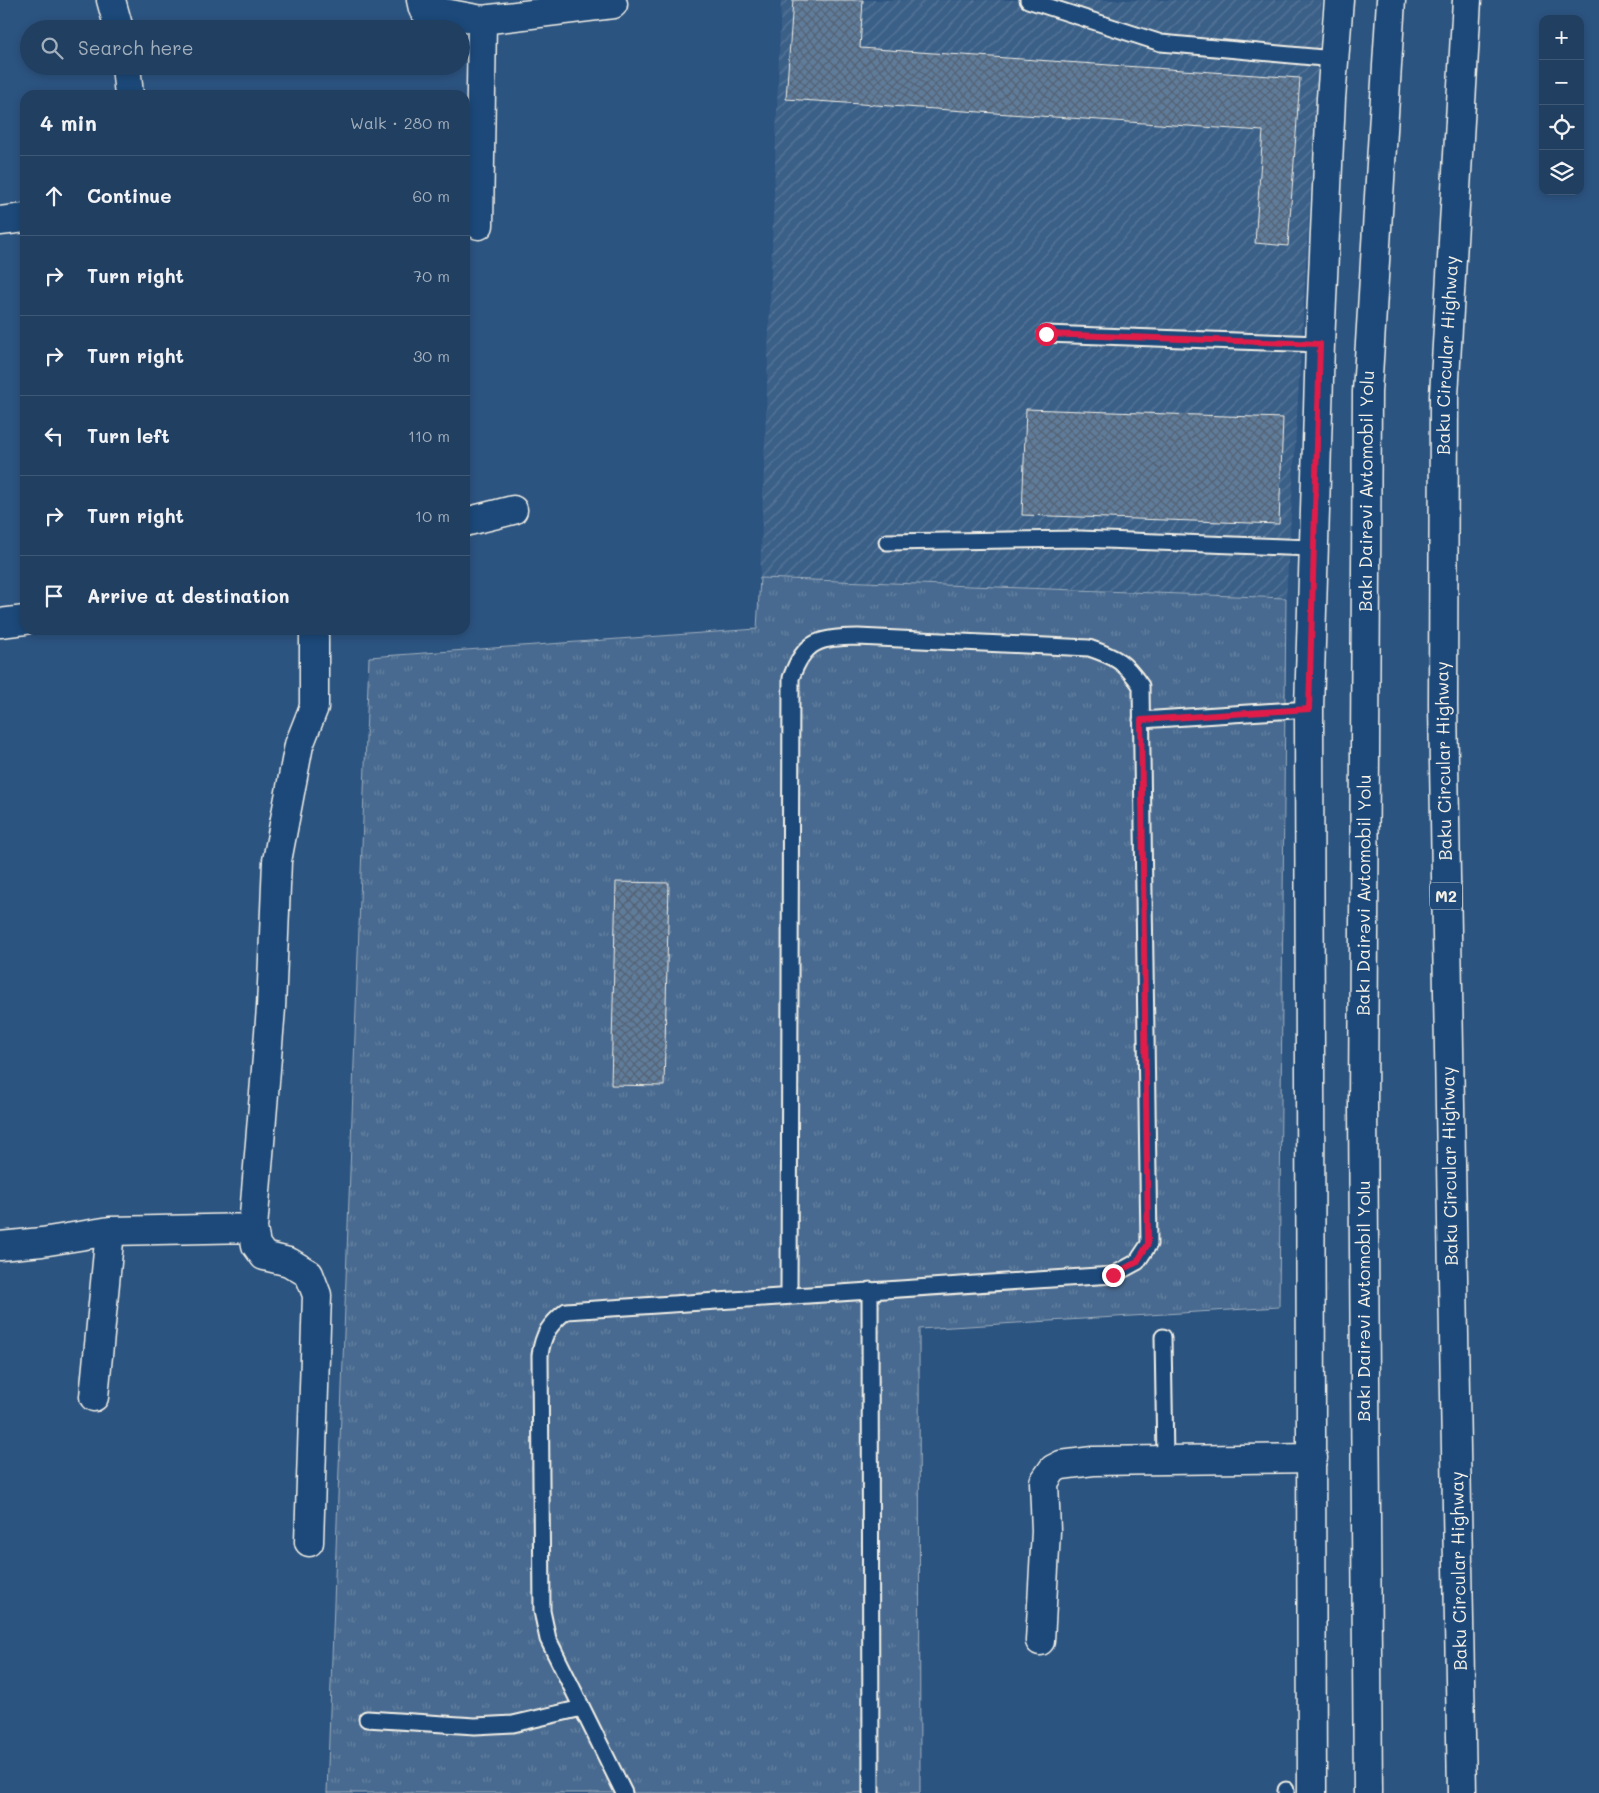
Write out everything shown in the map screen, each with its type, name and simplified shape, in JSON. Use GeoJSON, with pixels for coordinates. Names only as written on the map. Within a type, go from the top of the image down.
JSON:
{"type":"FeatureCollection","features":[{"type":"Feature","properties":{"kind":"main road"},"geometry":{"type":"LineString","coordinates":[[111,0],[117,20]]}},
{"type":"Feature","properties":{"kind":"main road"},"geometry":{"type":"LineString","coordinates":[[421,0],[423,9],[482,20],[613,4]]}},
{"type":"Feature","properties":{"kind":"main road"},"geometry":{"type":"LineString","coordinates":[[1294,1792],[1313,1458],[1309,709],[1312,548],[1334,59],[1339,0]]}},
{"type":"Feature","properties":{"kind":"main road","name":"Bakı Dairəvi Avtomobil Yolu"},"geometry":{"type":"LineString","coordinates":[[1368,1793],[1363,1107],[1367,392],[1391,0]]}},
{"type":"Feature","properties":{"kind":"main road","name":"Baku Circular Highway"},"geometry":{"type":"LineString","coordinates":[[1462,1793],[1443,705],[1444,396],[1467,0]]}},
{"type":"Feature","properties":{"kind":"main road"},"geometry":{"type":"LineString","coordinates":[[479,225],[482,20]]}},
{"type":"Feature","properties":{"kind":"main road"},"geometry":{"type":"LineString","coordinates":[[127,75],[128,90]]}},
{"type":"Feature","properties":{"kind":"main road"},"geometry":{"type":"LineString","coordinates":[[0,221],[20,219]]}},
{"type":"Feature","properties":{"kind":"main road"},"geometry":{"type":"LineString","coordinates":[[470,521],[513,510]]}},
{"type":"Feature","properties":{"kind":"main road"},"geometry":{"type":"LineString","coordinates":[[0,623],[20,621]]}},
{"type":"Feature","properties":{"kind":"main road"},"geometry":{"type":"LineString","coordinates":[[309,1542],[316,1295],[309,1274],[289,1262],[264,1256],[256,1245],[253,1228],[272,1008],[277,861],[299,745],[314,707],[314,635]]}},
{"type":"Feature","properties":{"kind":"main road"},"geometry":{"type":"LineString","coordinates":[[0,1246],[42,1242],[110,1231],[253,1228]]}},
{"type":"Feature","properties":{"kind":"main road"},"geometry":{"type":"LineString","coordinates":[[94,1397],[110,1231]]}},
{"type":"Feature","properties":{"kind":"main road"},"geometry":{"type":"LineString","coordinates":[[1040,1641],[1046,1531],[1044,1482],[1053,1469],[1070,1463],[1166,1459],[1313,1458]]}},
{"type":"Feature","properties":{"kind":"lane"},"geometry":{"type":"LineString","coordinates":[[1028,0],[1161,43],[1334,59]]}},
{"type":"Feature","properties":{"kind":"lane"},"geometry":{"type":"LineString","coordinates":[[1046,334],[1320,344]]}},
{"type":"Feature","properties":{"kind":"lane"},"geometry":{"type":"LineString","coordinates":[[887,542],[1080,539],[1312,548]]}},
{"type":"Feature","properties":{"kind":"lane"},"geometry":{"type":"LineString","coordinates":[[624,1793],[548,1639],[542,1611],[540,1355],[543,1337],[550,1324],[566,1311],[1113,1275],[1137,1262],[1148,1244],[1141,686],[1130,668],[1114,656],[1089,648],[830,637],[811,645],[798,658],[791,678],[788,1295]]}},
{"type":"Feature","properties":{"kind":"lane"},"geometry":{"type":"LineString","coordinates":[[1141,720],[1309,709]]}},
{"type":"Feature","properties":{"kind":"lane"},"geometry":{"type":"LineString","coordinates":[[870,1290],[871,1793]]}},
{"type":"Feature","properties":{"kind":"lane"},"geometry":{"type":"LineString","coordinates":[[1163,1337],[1166,1459]]}},
{"type":"Feature","properties":{"kind":"lane"},"geometry":{"type":"LineString","coordinates":[[367,1719],[475,1726],[513,1724],[582,1708]]}},
{"type":"Feature","properties":{"kind":"shaded area"},"geometry":{"type":"Polygon","coordinates":[[[781,0],[1322,0],[1286,598],[760,578],[781,0]]]}},
{"type":"Feature","properties":{"kind":"green space"},"geometry":{"type":"Polygon","coordinates":[[[760,578],[1286,598],[1279,1307],[919,1329],[920,1793],[327,1793],[369,657],[757,629],[760,578]]]}},
{"type":"Feature","properties":{"kind":"building"},"geometry":{"type":"Polygon","coordinates":[[[793,0],[863,0],[860,48],[1300,78],[1288,246],[1255,243],[1263,131],[786,99],[793,0]]]}},
{"type":"Feature","properties":{"kind":"building"},"geometry":{"type":"Polygon","coordinates":[[[1026,409],[1283,418],[1279,524],[1022,515],[1026,409]]]}},
{"type":"Feature","properties":{"kind":"building"},"geometry":{"type":"Polygon","coordinates":[[[616,882],[669,883],[664,1086],[611,1085],[616,882]]]}},
{"type":"Feature","properties":{"kind":"route"},"geometry":{"type":"LineString","coordinates":[[1046,334],[1320,344],[1312,548],[1309,709],[1141,720],[1148,1244],[1137,1262],[1113,1275]]}}]}
